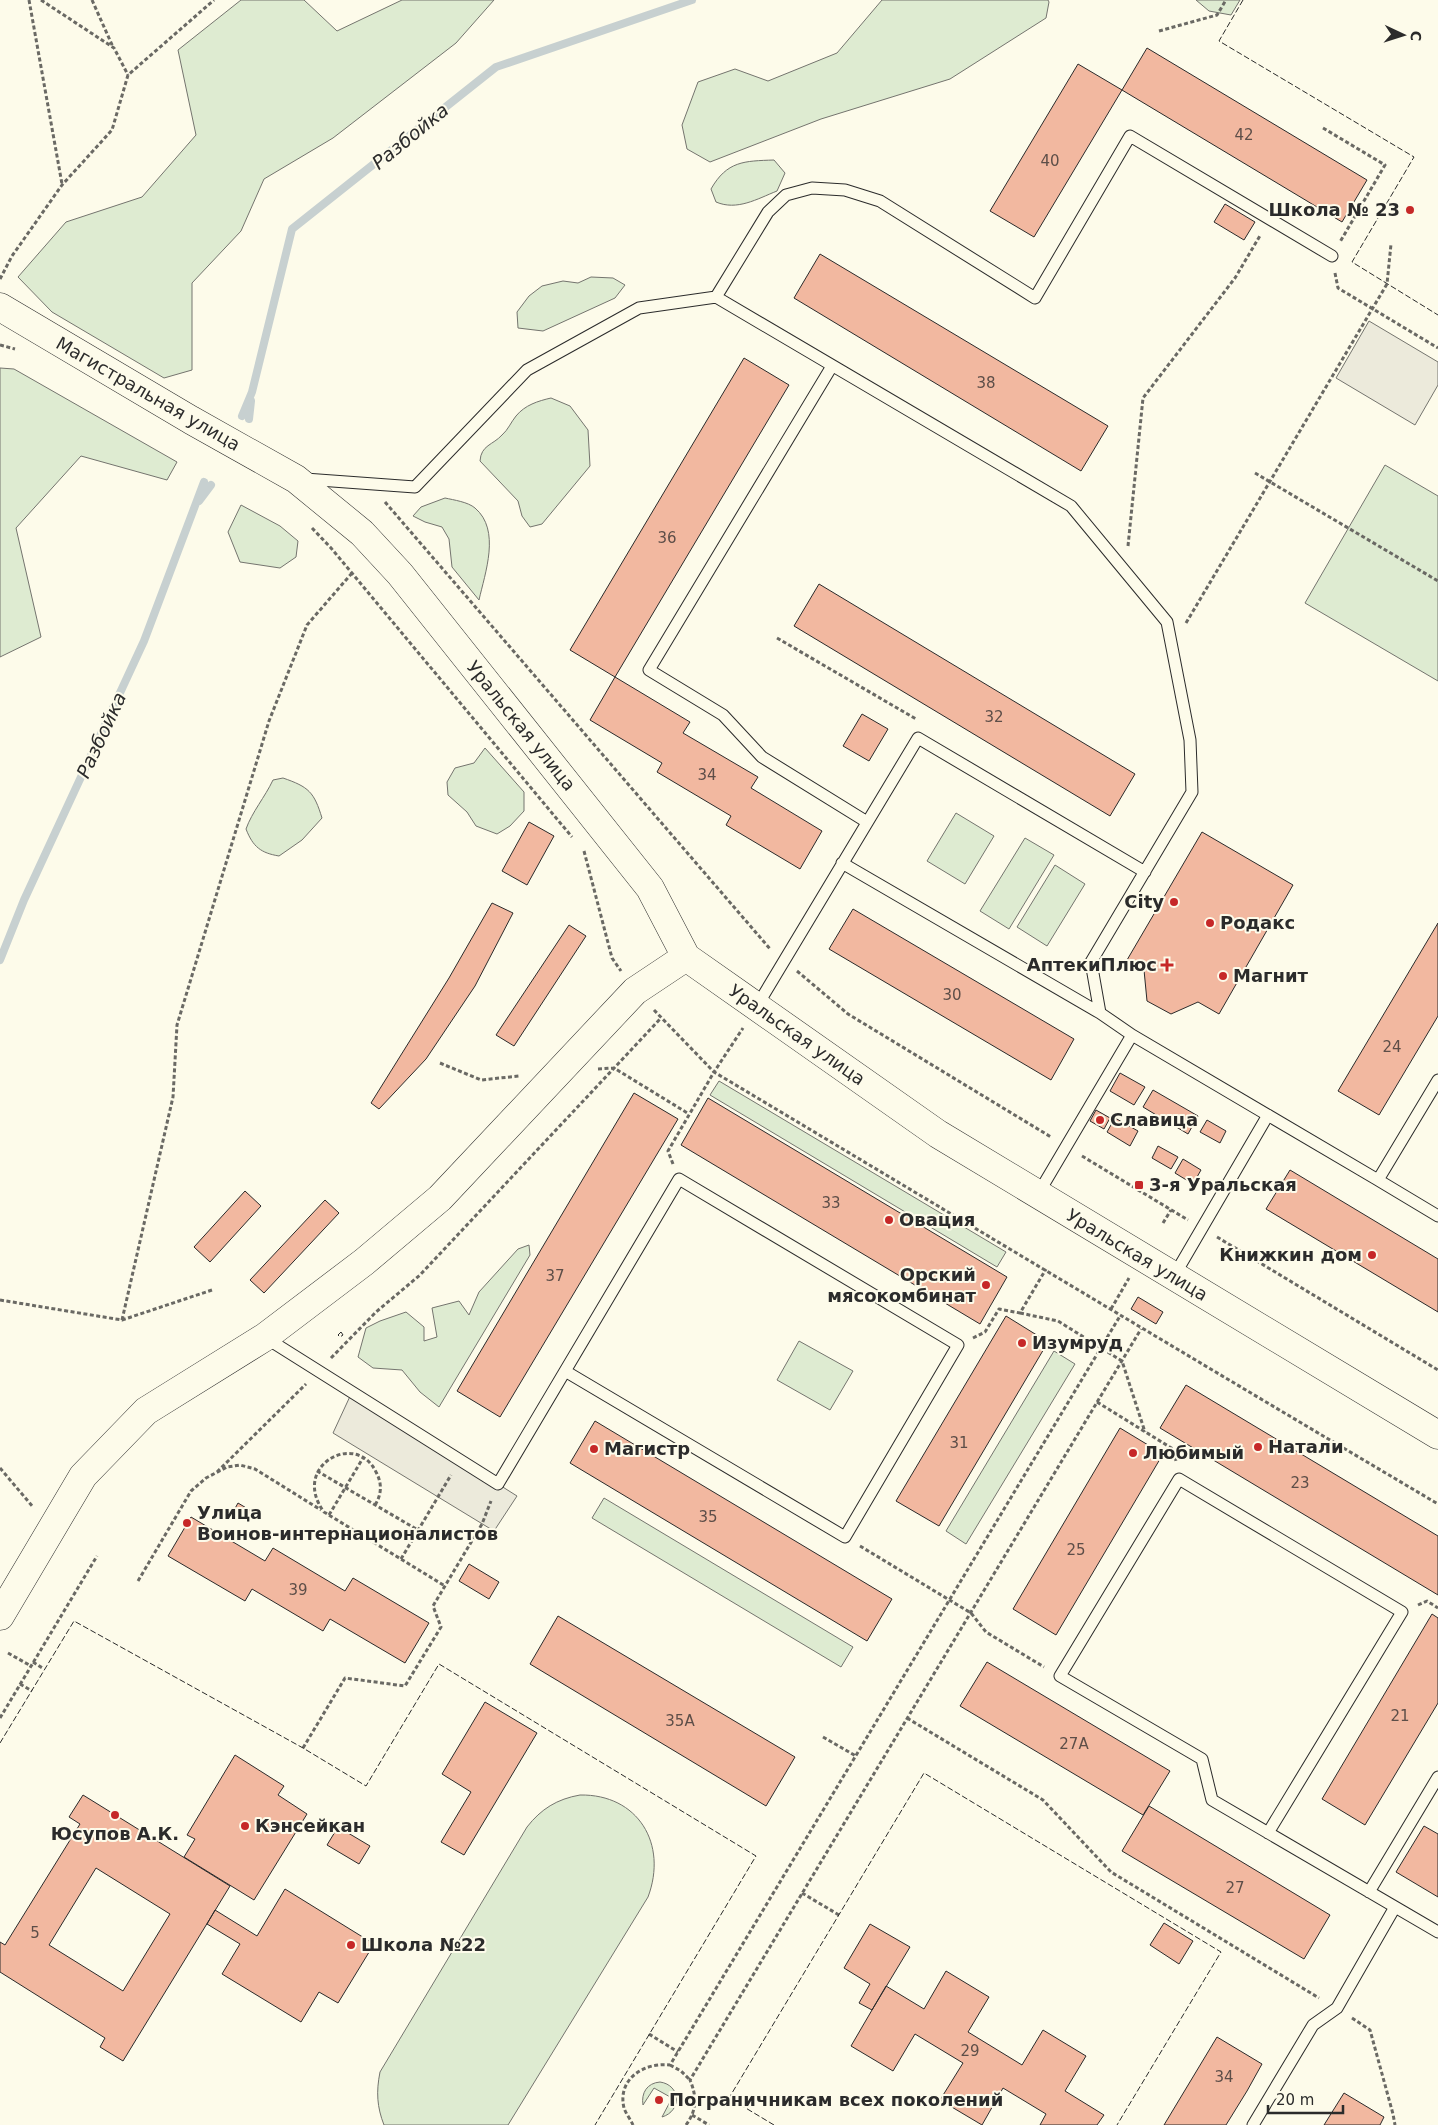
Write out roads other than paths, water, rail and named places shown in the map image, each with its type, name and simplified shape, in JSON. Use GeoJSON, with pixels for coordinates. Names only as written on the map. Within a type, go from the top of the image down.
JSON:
{"type":"FeatureCollection","features":[{"type":"Feature","properties":{"kind":"street","name":"Магистральная улица"},"geometry":{"type":"LineString","coordinates":[[0,308],[191,420],[296,478]]}},
{"type":"Feature","properties":{"kind":"street","name":"Уральская улица"},"geometry":{"type":"LineString","coordinates":[[296,478],[362,533],[400,574],[650,888],[686,957],[938,1134],[1438,1435]]}},
{"type":"Feature","properties":{"kind":"street"},"geometry":{"type":"LineString","coordinates":[[0,1616],[83,1476],[146,1411],[265,1337],[364,1262],[440,1198],[635,991],[686,957]]}},
{"type":"Feature","properties":{"kind":"lane"},"geometry":{"type":"LineString","coordinates":[[716,297],[768,212],[786,196],[812,188],[846,190],[880,201],[1034,298],[1130,136],[1332,256]]}},
{"type":"Feature","properties":{"kind":"lane"},"geometry":{"type":"LineString","coordinates":[[296,478],[415,487],[527,370],[639,308],[716,297],[1071,506],[1167,622],[1190,740],[1192,792],[1091,962],[1100,1013]]}},
{"type":"Feature","properties":{"kind":"lane"},"geometry":{"type":"LineString","coordinates":[[832,366],[649,670],[723,715],[762,757],[867,822]]}},
{"type":"Feature","properties":{"kind":"lane"},"geometry":{"type":"LineString","coordinates":[[757,1006],[918,738],[1145,872]]}},
{"type":"Feature","properties":{"kind":"lane"},"geometry":{"type":"LineString","coordinates":[[842,863],[1100,1013],[1132,1034],[1438,1216]]}},
{"type":"Feature","properties":{"kind":"lane"},"geometry":{"type":"LineString","coordinates":[[1038,1195],[1132,1034]]}},
{"type":"Feature","properties":{"kind":"lane"},"geometry":{"type":"LineString","coordinates":[[1378,1180],[1438,1080]]}},
{"type":"Feature","properties":{"kind":"lane"},"geometry":{"type":"LineString","coordinates":[[1174,1276],[1268,1115]]}},
{"type":"Feature","properties":{"kind":"lane"},"geometry":{"type":"LineString","coordinates":[[265,1337],[498,1484],[565,1371],[679,1179],[958,1345],[845,1537],[565,1371]]}},
{"type":"Feature","properties":{"kind":"lane"},"geometry":{"type":"LineString","coordinates":[[1268,1833],[1402,1612],[1179,1479],[1060,1676],[1202,1759],[1212,1800],[1268,1833],[1369,1892],[1438,1932]]}},
{"type":"Feature","properties":{"kind":"lane"},"geometry":{"type":"LineString","coordinates":[[1369,1892],[1438,1777]]}},
{"type":"Feature","properties":{"kind":"lane"},"geometry":{"type":"LineString","coordinates":[[1253,2125],[1313,2025],[1337,2008],[1395,1907]]}},
{"type":"Feature","properties":{"kind":"waterway","name":"Разбойка"},"geometry":{"type":"LineString","coordinates":[[242,416],[252,392],[292,229],[496,67],[692,0]]}},
{"type":"Feature","properties":{"kind":"waterway","name":"Разбойка"},"geometry":{"type":"LineString","coordinates":[[249,419],[251,401]]}},
{"type":"Feature","properties":{"kind":"waterway","name":"Разбойка"},"geometry":{"type":"LineString","coordinates":[[0,960],[24,900],[144,641],[204,482]]}},
{"type":"Feature","properties":{"kind":"waterway","name":"Разбойка"},"geometry":{"type":"LineString","coordinates":[[199,501],[211,485]]}},
{"type":"Feature","properties":{"kind":"place","name":"Школа № 23"},"geometry":{"type":"Point","coordinates":[1410,210]}},
{"type":"Feature","properties":{"kind":"place","name":"City"},"geometry":{"type":"Point","coordinates":[1174,902]}},
{"type":"Feature","properties":{"kind":"place","name":"Родакс"},"geometry":{"type":"Point","coordinates":[1210,923]}},
{"type":"Feature","properties":{"kind":"place","name":"АптекиПлюс"},"geometry":{"type":"Point","coordinates":[1167,965]}},
{"type":"Feature","properties":{"kind":"place","name":"Магнит"},"geometry":{"type":"Point","coordinates":[1223,976]}},
{"type":"Feature","properties":{"kind":"place","name":"Славица"},"geometry":{"type":"Point","coordinates":[1100,1120]}},
{"type":"Feature","properties":{"kind":"place","name":"3-я Уральская"},"geometry":{"type":"Point","coordinates":[1139,1185]}},
{"type":"Feature","properties":{"kind":"place","name":"Овация"},"geometry":{"type":"Point","coordinates":[889,1220]}},
{"type":"Feature","properties":{"kind":"place","name":"Книжкин дом"},"geometry":{"type":"Point","coordinates":[1372,1255]}},
{"type":"Feature","properties":{"kind":"place","name":"Орский мясокомбинат"},"geometry":{"type":"Point","coordinates":[986,1285]}},
{"type":"Feature","properties":{"kind":"place","name":"Изумруд"},"geometry":{"type":"Point","coordinates":[1022,1343]}},
{"type":"Feature","properties":{"kind":"place","name":"Натали"},"geometry":{"type":"Point","coordinates":[1258,1447]}},
{"type":"Feature","properties":{"kind":"place","name":"Магистр"},"geometry":{"type":"Point","coordinates":[594,1449]}},
{"type":"Feature","properties":{"kind":"place","name":"Любимый"},"geometry":{"type":"Point","coordinates":[1133,1453]}},
{"type":"Feature","properties":{"kind":"place","name":"Улица Воинов-интернационалистов"},"geometry":{"type":"Point","coordinates":[187,1523]}},
{"type":"Feature","properties":{"kind":"place","name":"Юсупов А.К."},"geometry":{"type":"Point","coordinates":[115,1815]}},
{"type":"Feature","properties":{"kind":"place","name":"Кэнсейкан"},"geometry":{"type":"Point","coordinates":[245,1826]}},
{"type":"Feature","properties":{"kind":"place","name":"Школа №22"},"geometry":{"type":"Point","coordinates":[351,1945]}},
{"type":"Feature","properties":{"kind":"place","name":"Пограничникам всех поколений"},"geometry":{"type":"Point","coordinates":[659,2100]}}]}
